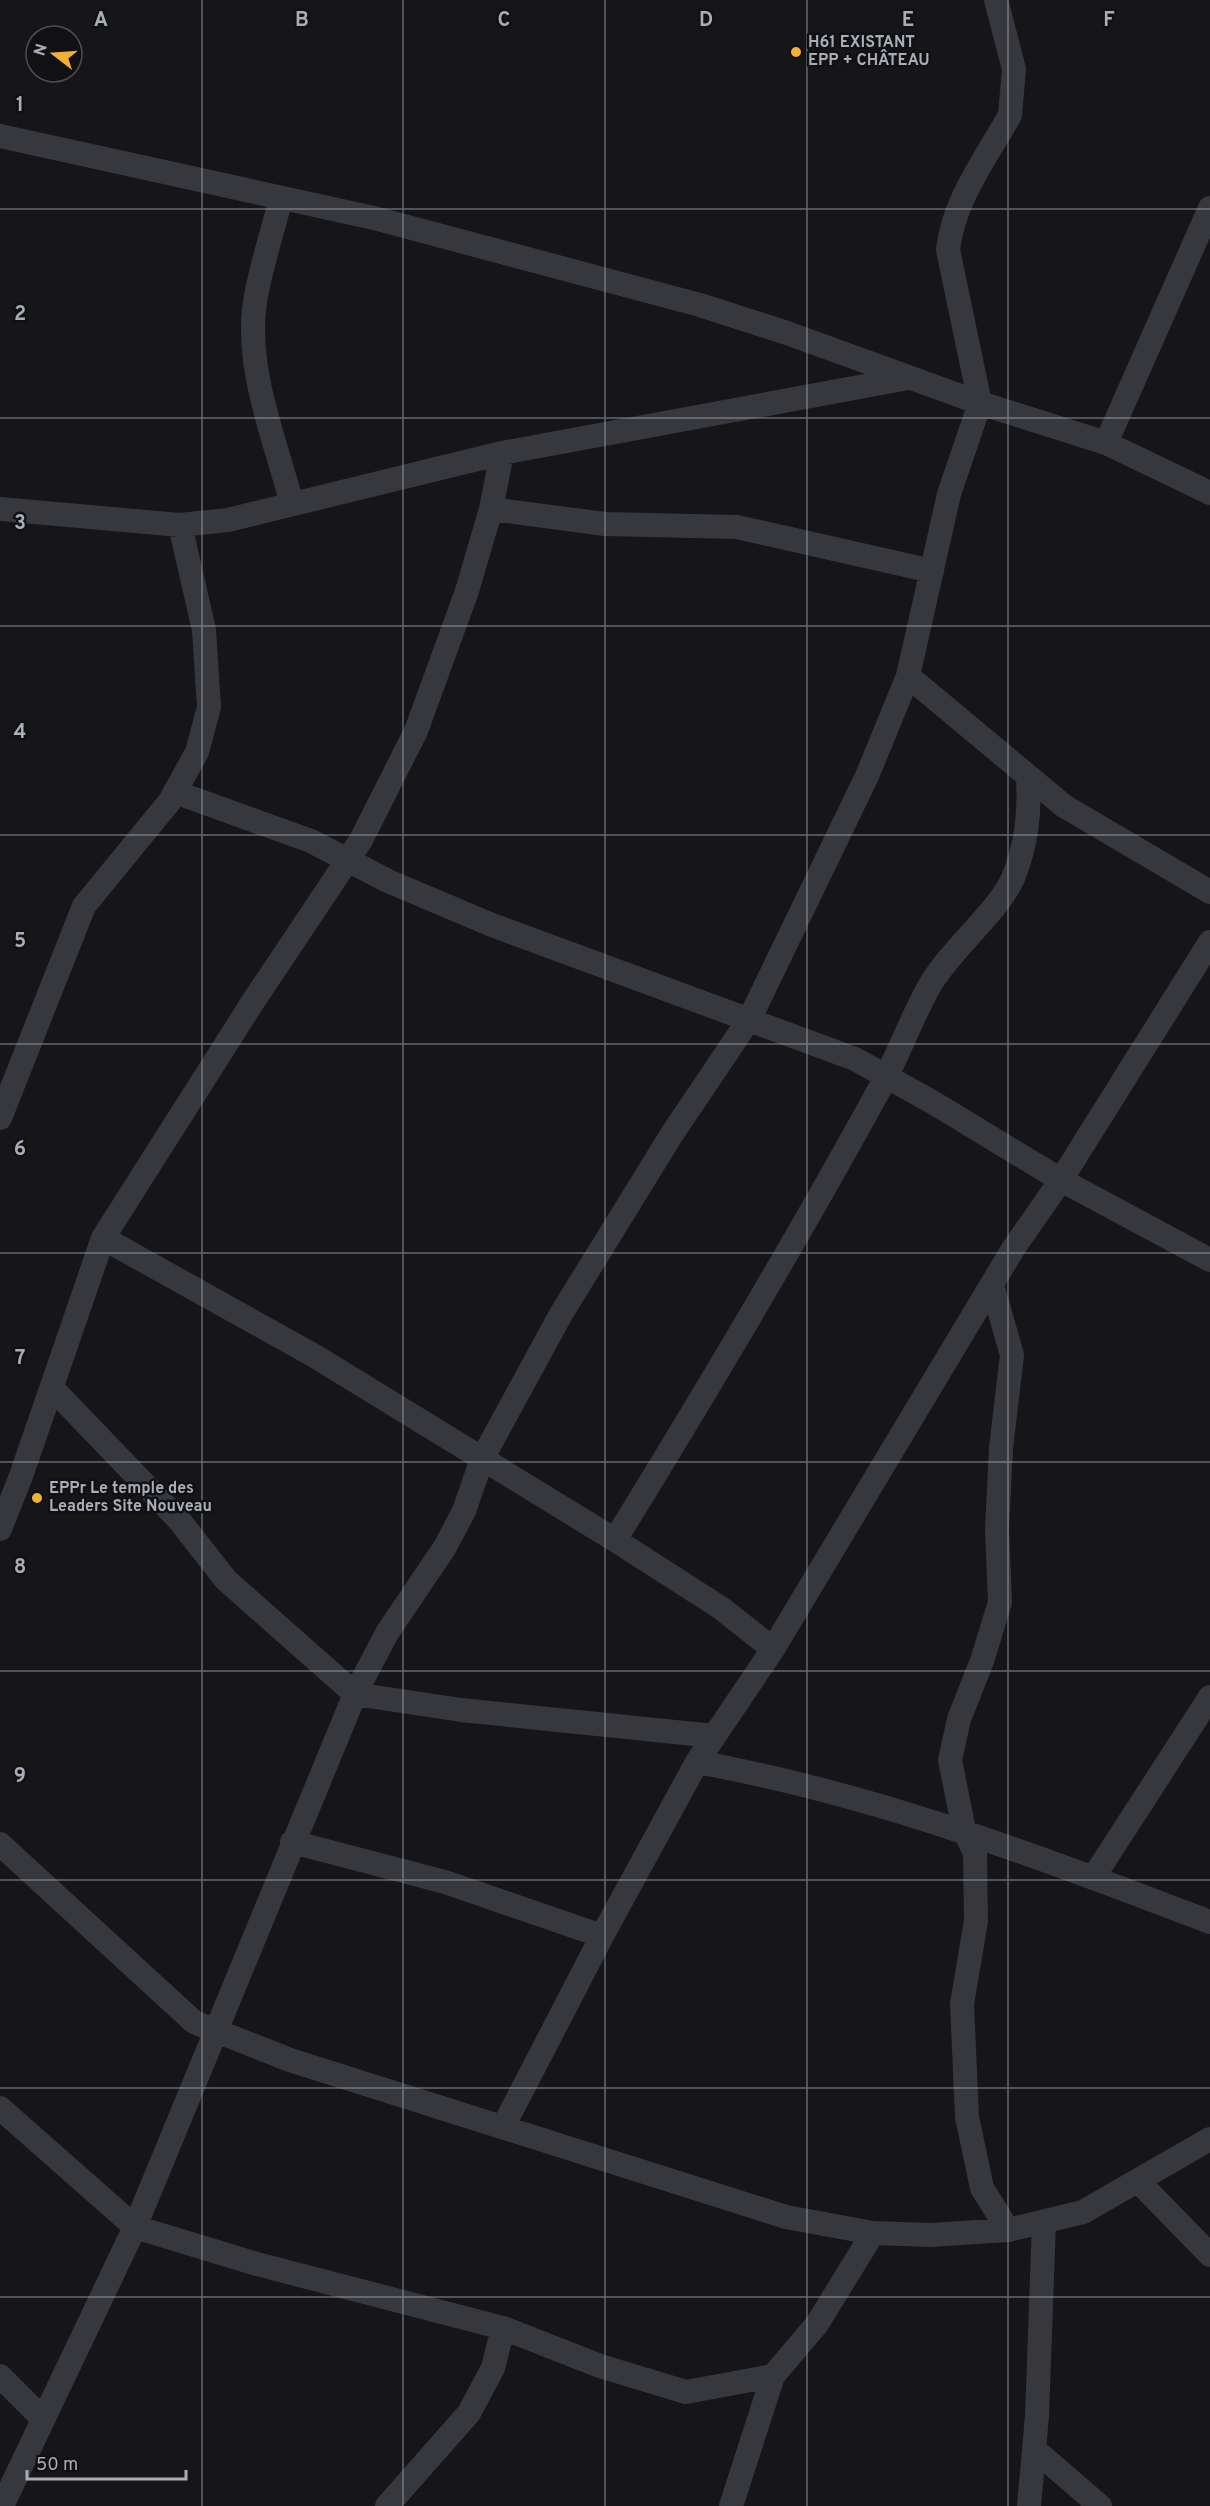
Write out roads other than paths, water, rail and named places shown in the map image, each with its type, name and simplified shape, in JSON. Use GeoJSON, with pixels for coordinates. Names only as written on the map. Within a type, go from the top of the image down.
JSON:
{"type":"FeatureCollection","features":[{"type":"Feature","properties":{"kind":"street"},"geometry":{"type":"LineString","coordinates":[[2,2506],[135,2227],[292,1842],[356,1694],[387,1633],[445,1547],[464,1511],[482,1459],[561,1314],[672,1134],[750,1018],[867,776],[908,676],[949,494],[980,403],[948,250],[951,225],[958,206],[1010,116],[1013,101],[1014,69],[996,0]]}},
{"type":"Feature","properties":{"kind":"street"},"geometry":{"type":"LineString","coordinates":[[0,136],[374,218],[700,305],[787,333],[980,403],[1106,443],[1210,493]]}},
{"type":"Feature","properties":{"kind":"street"},"geometry":{"type":"LineString","coordinates":[[281,198],[255,298],[254,345],[262,391],[292,504]]}},
{"type":"Feature","properties":{"kind":"street"},"geometry":{"type":"LineString","coordinates":[[1106,443],[1210,208]]}},
{"type":"Feature","properties":{"kind":"street"},"geometry":{"type":"LineString","coordinates":[[0,509],[180,525],[228,520],[502,453],[910,378]]}},
{"type":"Feature","properties":{"kind":"street"},"geometry":{"type":"LineString","coordinates":[[0,1529],[5,1504],[52,1388],[104,1238],[254,1000],[349,860],[416,731],[467,591],[491,509],[502,453]]}},
{"type":"Feature","properties":{"kind":"street"},"geometry":{"type":"LineString","coordinates":[[491,509],[605,524],[737,527],[932,571]]}},
{"type":"Feature","properties":{"kind":"street"},"geometry":{"type":"LineString","coordinates":[[0,1118],[84,906],[175,792],[197,752],[209,707],[204,630],[180,525]]}},
{"type":"Feature","properties":{"kind":"street"},"geometry":{"type":"LineString","coordinates":[[908,676],[1064,806],[1210,892]]}},
{"type":"Feature","properties":{"kind":"street"},"geometry":{"type":"LineString","coordinates":[[615,1540],[789,1250],[886,1077],[930,985],[951,955],[1012,880],[1024,849],[1030,810],[1028,776]]}},
{"type":"Feature","properties":{"kind":"street"},"geometry":{"type":"LineString","coordinates":[[175,792],[311,841],[397,885],[492,925],[750,1018],[855,1059],[1061,1180],[1210,1260]]}},
{"type":"Feature","properties":{"kind":"street"},"geometry":{"type":"LineString","coordinates":[[503,2127],[602,1936],[697,1762],[773,1649],[992,1285],[1061,1180],[1210,942]]}},
{"type":"Feature","properties":{"kind":"street"},"geometry":{"type":"LineString","coordinates":[[104,1238],[313,1355],[615,1540],[721,1608],[773,1649]]}},
{"type":"Feature","properties":{"kind":"street"},"geometry":{"type":"LineString","coordinates":[[992,1285],[1012,1355],[1001,1448],[997,1529],[1000,1602],[982,1660],[958,1719],[950,1760],[964,1830],[975,1853],[976,1921],[962,2004],[967,2117],[982,2188],[1008,2230]]}},
{"type":"Feature","properties":{"kind":"street"},"geometry":{"type":"LineString","coordinates":[[52,1388],[179,1520],[226,1580],[356,1694],[461,1710],[714,1736]]}},
{"type":"Feature","properties":{"kind":"street"},"geometry":{"type":"LineString","coordinates":[[1093,1878],[1210,1697]]}},
{"type":"Feature","properties":{"kind":"street"},"geometry":{"type":"LineString","coordinates":[[697,1762],[757,1773],[855,1797],[964,1830],[1210,1922]]}},
{"type":"Feature","properties":{"kind":"street"},"geometry":{"type":"LineString","coordinates":[[292,1842],[445,1882],[602,1936]]}},
{"type":"Feature","properties":{"kind":"street"},"geometry":{"type":"LineString","coordinates":[[0,1844],[194,2022],[290,2060],[786,2217],[873,2233],[930,2235],[1008,2230],[1083,2212],[1210,2139]]}},
{"type":"Feature","properties":{"kind":"street"},"geometry":{"type":"LineString","coordinates":[[0,2108],[135,2227],[257,2264],[503,2328],[600,2366],[686,2392],[773,2376]]}},
{"type":"Feature","properties":{"kind":"street"},"geometry":{"type":"LineString","coordinates":[[1138,2181],[1210,2254]]}},
{"type":"Feature","properties":{"kind":"street"},"geometry":{"type":"LineString","coordinates":[[1029,2506],[1034,2449],[1044,2222]]}},
{"type":"Feature","properties":{"kind":"street"},"geometry":{"type":"LineString","coordinates":[[731,2506],[773,2376],[817,2324],[873,2233]]}},
{"type":"Feature","properties":{"kind":"street"},"geometry":{"type":"LineString","coordinates":[[387,2506],[469,2413],[493,2368],[503,2328]]}},
{"type":"Feature","properties":{"kind":"street"},"geometry":{"type":"LineString","coordinates":[[0,2376],[42,2418]]}},
{"type":"Feature","properties":{"kind":"street"},"geometry":{"type":"LineString","coordinates":[[1034,2449],[1100,2506]]}},
{"type":"Feature","properties":{"kind":"place","name":"H61 EXISTANT EPP + CHÂTEAU"},"geometry":{"type":"Point","coordinates":[796,52]}},
{"type":"Feature","properties":{"kind":"place","name":"EPPr Le temple des Leaders Site Nouveau"},"geometry":{"type":"Point","coordinates":[37,1498]}}]}
